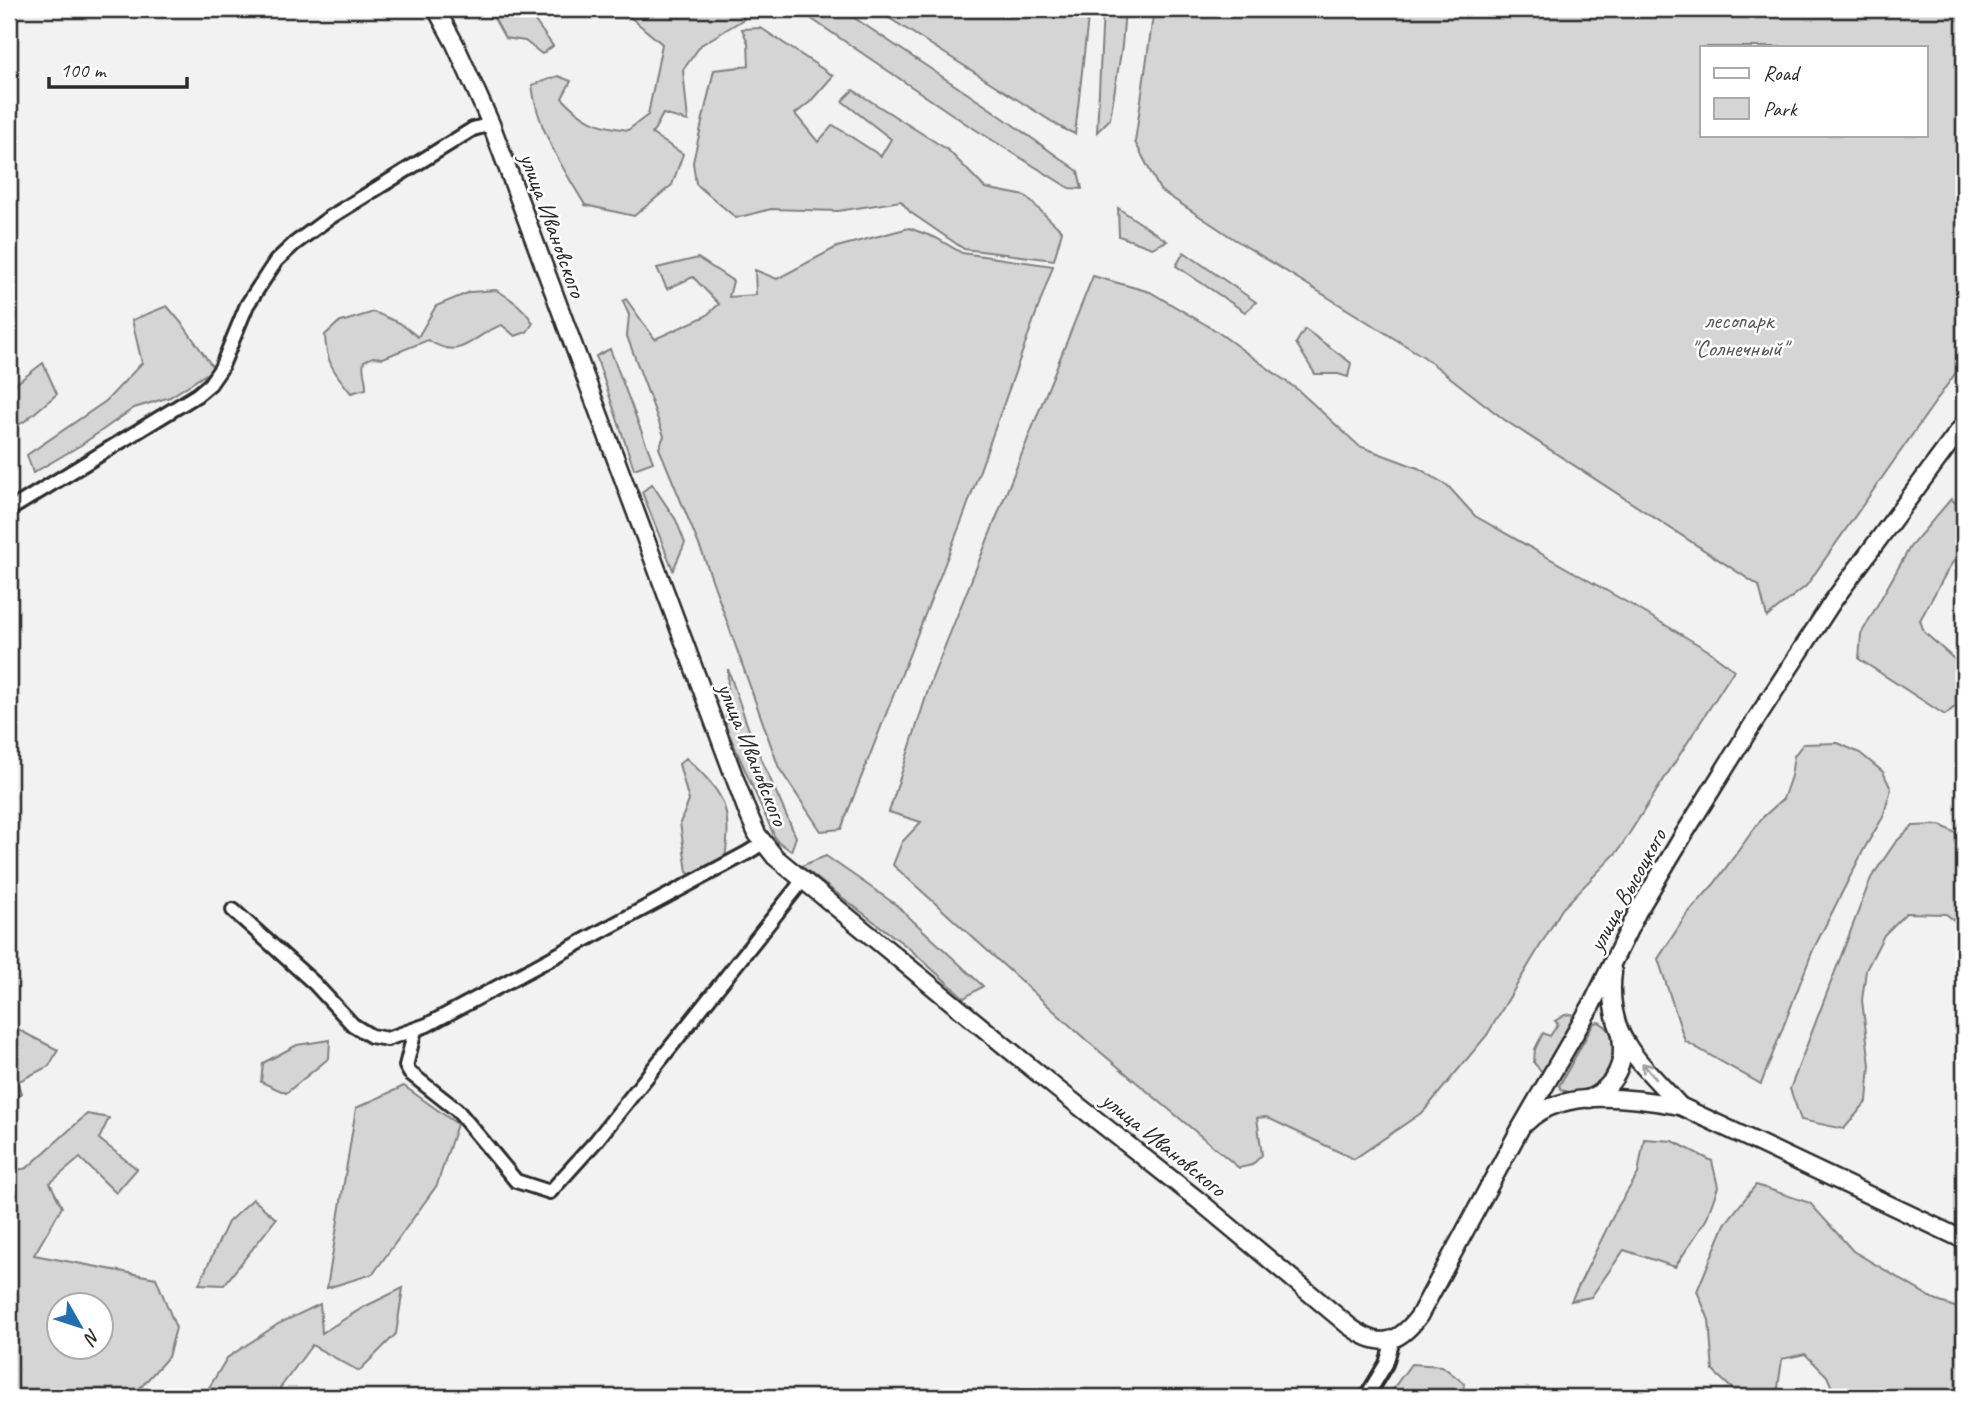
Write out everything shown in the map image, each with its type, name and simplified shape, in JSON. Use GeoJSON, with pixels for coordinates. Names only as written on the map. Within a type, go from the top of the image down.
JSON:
{"type":"FeatureCollection","features":[{"type":"Feature","properties":{"kind":"main road","name":"улица Ивановского"},"geometry":{"type":"LineString","coordinates":[[436,9],[460,54],[491,124],[747,811],[763,843],[775,857],[1349,1326],[1368,1339],[1393,1340]]}},
{"type":"Feature","properties":{"kind":"main road","name":"улица Высоцкого"},"geometry":{"type":"LineString","coordinates":[[1393,1340],[1410,1329],[1419,1316],[1520,1129],[1592,1004],[1645,900],[1789,667],[1833,601],[1964,424]]}},
{"type":"Feature","properties":{"kind":"main road"},"geometry":{"type":"LineString","coordinates":[[1614,962],[1610,994],[1613,1018],[1620,1034],[1627,1046],[1680,1106]]}},
{"type":"Feature","properties":{"kind":"main road"},"geometry":{"type":"LineString","coordinates":[[1592,1004],[1613,1018]]}},
{"type":"Feature","properties":{"kind":"main road"},"geometry":{"type":"LineString","coordinates":[[1520,1129],[1536,1114],[1552,1105],[1600,1094],[1618,1073],[1622,1063],[1620,1034]]}},
{"type":"Feature","properties":{"kind":"main road"},"geometry":{"type":"LineString","coordinates":[[1542,1092],[1564,1099],[1639,1099],[1680,1106],[1964,1240]]}},
{"type":"Feature","properties":{"kind":"street"},"geometry":{"type":"LineString","coordinates":[[9,510],[204,390],[221,368],[247,305],[262,279],[294,244],[329,218],[473,129],[491,124]]}},
{"type":"Feature","properties":{"kind":"street"},"geometry":{"type":"LineString","coordinates":[[233,910],[314,984],[353,1025],[371,1035],[387,1039],[415,1030],[564,953],[763,843]]}},
{"type":"Feature","properties":{"kind":"street"},"geometry":{"type":"LineString","coordinates":[[415,1030],[406,1066],[410,1073],[457,1110],[516,1181],[550,1192],[596,1141],[803,880]]}},
{"type":"Feature","properties":{"kind":"street","name":"улица Высоцкого"},"geometry":{"type":"LineString","coordinates":[[1366,1397],[1386,1364],[1393,1340]]}},
{"type":"Feature","properties":{"kind":"green space"},"geometry":{"type":"Polygon","coordinates":[[[489,9],[541,9],[535,21],[553,46],[542,54],[525,41],[505,38],[489,9]]]}},
{"type":"Feature","properties":{"kind":"green space"},"geometry":{"type":"Polygon","coordinates":[[[730,9],[744,19],[701,45],[683,70],[688,121],[663,114],[652,134],[683,154],[672,185],[634,216],[585,205],[545,133],[532,85],[558,76],[571,81],[562,98],[584,117],[607,127],[628,130],[648,115],[662,44],[623,11],[730,9]]]}},
{"type":"Feature","properties":{"kind":"green space"},"geometry":{"type":"Polygon","coordinates":[[[797,9],[841,9],[1078,171],[1082,189],[1069,188],[965,123],[797,9]]]}},
{"type":"Feature","properties":{"kind":"green space"},"geometry":{"type":"Polygon","coordinates":[[[875,9],[1089,9],[1075,134],[1062,128],[875,9]]]}},
{"type":"Feature","properties":{"kind":"green space"},"geometry":{"type":"Polygon","coordinates":[[[1103,9],[1125,9],[1110,119],[1097,132],[1103,9]]]}},
{"type":"Feature","properties":{"kind":"green space","name":"лесопарк \"Солнечный\""},"geometry":{"type":"Polygon","coordinates":[[[1154,9],[1964,9],[1964,361],[1806,586],[1767,617],[1759,586],[1506,421],[1424,357],[1160,190],[1135,142],[1154,9]]]}},
{"type":"Feature","properties":{"kind":"green space"},"geometry":{"type":"Polygon","coordinates":[[[761,28],[833,76],[810,102],[795,114],[818,142],[833,125],[881,156],[891,139],[842,101],[853,90],[948,150],[985,188],[1025,196],[1062,231],[1054,260],[964,249],[910,212],[901,201],[838,211],[771,209],[736,218],[696,184],[693,162],[714,70],[749,66],[748,43],[742,29],[761,28]]]}},
{"type":"Feature","properties":{"kind":"green space"},"geometry":{"type":"Polygon","coordinates":[[[1118,208],[1167,241],[1152,248],[1119,236],[1118,208]]]}},
{"type":"Feature","properties":{"kind":"green space"},"geometry":{"type":"Polygon","coordinates":[[[909,228],[936,238],[962,253],[1053,266],[964,515],[841,829],[821,831],[779,768],[704,557],[659,448],[664,436],[627,336],[629,315],[623,301],[626,299],[655,339],[706,316],[719,304],[693,277],[667,289],[657,268],[698,258],[733,281],[729,297],[756,295],[755,270],[777,279],[837,247],[909,228]]]}},
{"type":"Feature","properties":{"kind":"green space"},"geometry":{"type":"Polygon","coordinates":[[[1184,252],[1256,302],[1245,312],[1176,266],[1184,252]]]}},
{"type":"Feature","properties":{"kind":"green space"},"geometry":{"type":"Polygon","coordinates":[[[1093,276],[1150,292],[1215,330],[1298,390],[1359,446],[1418,468],[1448,486],[1475,516],[1630,604],[1709,651],[1734,670],[1618,851],[1562,909],[1487,1035],[1424,1111],[1354,1159],[1266,1117],[1257,1118],[1262,1155],[1252,1165],[1239,1168],[1086,1040],[893,865],[902,842],[921,822],[889,812],[931,681],[1093,276]]]}},
{"type":"Feature","properties":{"kind":"green space"},"geometry":{"type":"Polygon","coordinates":[[[496,290],[517,304],[533,323],[527,332],[515,336],[502,325],[459,348],[450,349],[428,340],[383,358],[373,357],[364,361],[366,389],[351,393],[332,367],[325,335],[338,323],[374,312],[400,323],[418,337],[436,306],[470,292],[496,290]]]}},
{"type":"Feature","properties":{"kind":"green space"},"geometry":{"type":"Polygon","coordinates":[[[167,306],[214,369],[170,397],[134,408],[81,445],[33,473],[27,455],[106,401],[142,363],[132,320],[167,306]]]}},
{"type":"Feature","properties":{"kind":"green space"},"geometry":{"type":"Polygon","coordinates":[[[1305,329],[1351,363],[1348,377],[1315,374],[1296,343],[1305,329]]]}},
{"type":"Feature","properties":{"kind":"green space"},"geometry":{"type":"Polygon","coordinates":[[[610,349],[653,462],[634,469],[596,356],[610,349]]]}},
{"type":"Feature","properties":{"kind":"green space"},"geometry":{"type":"Polygon","coordinates":[[[43,363],[57,394],[25,421],[9,430],[9,389],[43,363]]]}},
{"type":"Feature","properties":{"kind":"green space"},"geometry":{"type":"Polygon","coordinates":[[[652,484],[676,520],[685,543],[673,570],[642,492],[652,484]]]}},
{"type":"Feature","properties":{"kind":"green space"},"geometry":{"type":"Polygon","coordinates":[[[1951,499],[1964,510],[1964,546],[1920,620],[1924,632],[1964,668],[1964,699],[1945,715],[1859,659],[1861,634],[1910,547],[1951,499]]]}},
{"type":"Feature","properties":{"kind":"green space"},"geometry":{"type":"Polygon","coordinates":[[[728,669],[751,736],[796,837],[791,851],[776,840],[726,727],[728,669]]]}},
{"type":"Feature","properties":{"kind":"green space"},"geometry":{"type":"Polygon","coordinates":[[[1838,743],[1860,753],[1883,772],[1891,789],[1883,817],[1813,950],[1761,1084],[1685,1041],[1658,959],[1687,914],[1714,884],[1762,818],[1783,799],[1794,756],[1803,744],[1838,743]]]}},
{"type":"Feature","properties":{"kind":"green space"},"geometry":{"type":"Polygon","coordinates":[[[686,758],[719,795],[727,818],[724,867],[700,881],[687,872],[680,823],[689,801],[679,764],[686,758]]]}},
{"type":"Feature","properties":{"kind":"green space"},"geometry":{"type":"Polygon","coordinates":[[[1940,825],[1964,837],[1964,928],[1946,914],[1906,913],[1884,935],[1866,970],[1862,1000],[1870,1065],[1867,1101],[1844,1129],[1801,1120],[1790,1089],[1871,878],[1895,843],[1912,826],[1940,825]]]}},
{"type":"Feature","properties":{"kind":"green space"},"geometry":{"type":"Polygon","coordinates":[[[826,856],[895,904],[983,986],[964,998],[910,949],[801,866],[826,856]]]}},
{"type":"Feature","properties":{"kind":"green space"},"geometry":{"type":"Polygon","coordinates":[[[1572,1014],[1573,1019],[1546,1068],[1541,1071],[1534,1063],[1535,1049],[1543,1033],[1550,1036],[1558,1024],[1555,1021],[1572,1014]]]}},
{"type":"Feature","properties":{"kind":"green space"},"geometry":{"type":"Polygon","coordinates":[[[1599,1022],[1610,1032],[1616,1044],[1616,1057],[1611,1070],[1591,1090],[1577,1093],[1562,1090],[1559,1086],[1594,1023],[1599,1022]]]}},
{"type":"Feature","properties":{"kind":"green space"},"geometry":{"type":"Polygon","coordinates":[[[9,1025],[58,1050],[49,1066],[17,1082],[21,1093],[9,1108],[9,1025]]]}},
{"type":"Feature","properties":{"kind":"green space"},"geometry":{"type":"Polygon","coordinates":[[[330,1040],[329,1058],[286,1093],[261,1082],[263,1063],[297,1045],[330,1040]]]}},
{"type":"Feature","properties":{"kind":"green space"},"geometry":{"type":"Polygon","coordinates":[[[404,1086],[457,1124],[437,1185],[373,1274],[327,1288],[356,1108],[404,1086]]]}},
{"type":"Feature","properties":{"kind":"green space"},"geometry":{"type":"Polygon","coordinates":[[[87,1114],[109,1118],[99,1139],[137,1169],[116,1193],[80,1158],[50,1183],[62,1207],[34,1255],[156,1278],[176,1328],[168,1357],[132,1397],[9,1397],[9,1166],[17,1170],[27,1168],[87,1114]]]}},
{"type":"Feature","properties":{"kind":"green space"},"geometry":{"type":"Polygon","coordinates":[[[1644,1139],[1673,1141],[1712,1161],[1718,1187],[1706,1220],[1675,1267],[1624,1250],[1591,1297],[1571,1301],[1617,1208],[1638,1174],[1644,1139]]]}},
{"type":"Feature","properties":{"kind":"green space"},"geometry":{"type":"Polygon","coordinates":[[[1756,1185],[1810,1203],[1853,1251],[1937,1301],[1964,1310],[1964,1397],[1836,1397],[1827,1376],[1805,1354],[1782,1359],[1778,1388],[1768,1397],[1741,1397],[1713,1371],[1709,1320],[1697,1291],[1725,1224],[1756,1185]]]}},
{"type":"Feature","properties":{"kind":"green space"},"geometry":{"type":"Polygon","coordinates":[[[253,1199],[276,1219],[224,1285],[199,1284],[228,1222],[253,1199]]]}},
{"type":"Feature","properties":{"kind":"green space"},"geometry":{"type":"Polygon","coordinates":[[[403,1288],[396,1334],[359,1371],[312,1345],[280,1388],[285,1397],[208,1397],[207,1391],[227,1358],[278,1324],[320,1304],[322,1333],[364,1307],[403,1288]]]}},
{"type":"Feature","properties":{"kind":"green space"},"geometry":{"type":"Polygon","coordinates":[[[1411,1364],[1442,1366],[1465,1384],[1459,1397],[1387,1397],[1411,1364]]]}}]}
